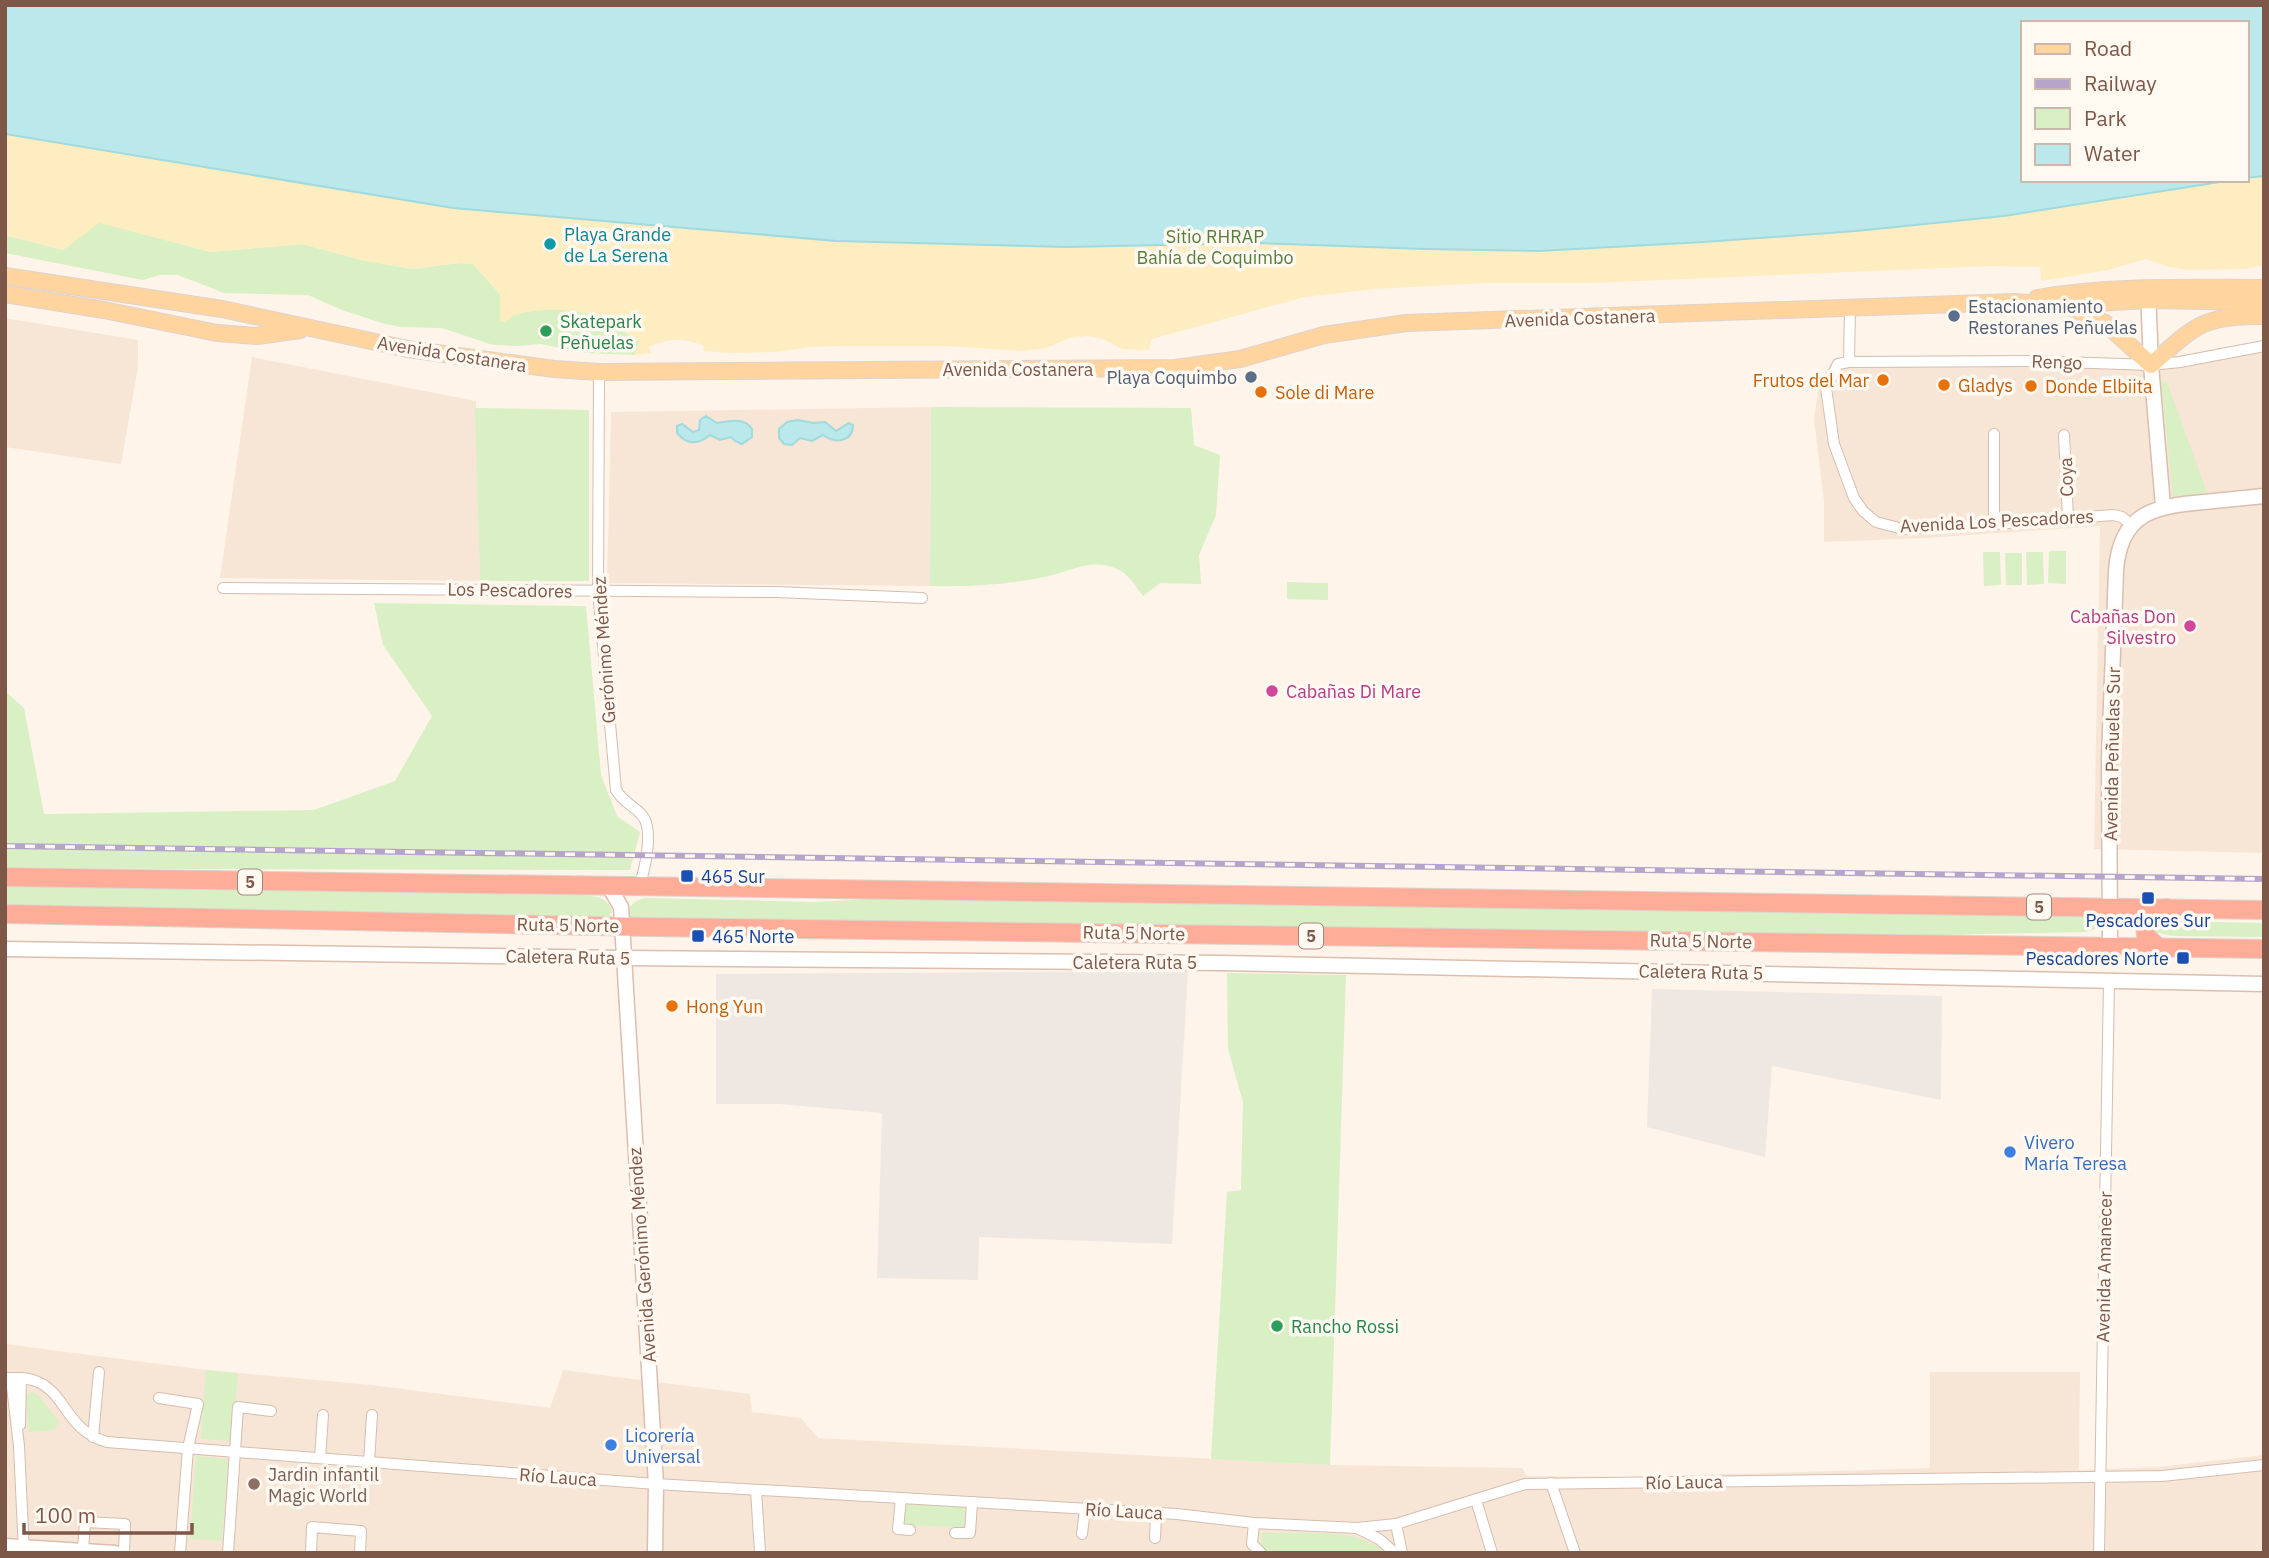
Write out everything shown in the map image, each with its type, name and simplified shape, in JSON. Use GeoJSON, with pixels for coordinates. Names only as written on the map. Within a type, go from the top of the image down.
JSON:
{"type":"FeatureCollection","features":[{"type":"Feature","properties":{"kind":"highway","name":"5"},"geometry":{"type":"LineString","coordinates":[[5,877],[2264,910]]}},
{"type":"Feature","properties":{"kind":"highway"},"geometry":{"type":"LineString","coordinates":[[2159,948],[2146,936],[2146,923],[2154,914],[2167,908]]}},
{"type":"Feature","properties":{"kind":"highway","name":"Ruta 5 Norte"},"geometry":{"type":"LineString","coordinates":[[5,914],[622,926],[2264,950]]}},
{"type":"Feature","properties":{"kind":"main road","name":"Avenida Costanera"},"geometry":{"type":"LineString","coordinates":[[5,276],[222,309],[458,357],[599,372],[1176,368],[1240,359],[1343,331],[1406,323],[2014,302],[2060,305],[2148,295],[2264,288]]}},
{"type":"Feature","properties":{"kind":"main road","name":"Avenida Costanera"},"geometry":{"type":"LineString","coordinates":[[2014,302],[2060,294],[2148,295],[2264,302]]}},
{"type":"Feature","properties":{"kind":"main road","name":"Avenida Costanera"},"geometry":{"type":"LineString","coordinates":[[5,295],[104,310],[217,333],[257,336],[309,328]]}},
{"type":"Feature","properties":{"kind":"main road"},"geometry":{"type":"LineString","coordinates":[[2060,305],[2105,323],[2151,365],[2187,333],[2204,323],[2230,316],[2264,316]]}},
{"type":"Feature","properties":{"kind":"main road"},"geometry":{"type":"LineString","coordinates":[[217,333],[223,331],[228,322],[222,309]]}},
{"type":"Feature","properties":{"kind":"street"},"geometry":{"type":"LineString","coordinates":[[2148,295],[2163,506]]}},
{"type":"Feature","properties":{"kind":"street"},"geometry":{"type":"LineString","coordinates":[[1849,362],[1850,308]]}},
{"type":"Feature","properties":{"kind":"street","name":"Rengo"},"geometry":{"type":"LineString","coordinates":[[1849,362],[2034,360],[2151,365],[2264,346]]}},
{"type":"Feature","properties":{"kind":"street","name":"Avenida Los Pescadores"},"geometry":{"type":"LineString","coordinates":[[1849,362],[1838,364],[1826,388],[1834,444],[1849,486],[1863,512],[1877,522],[1903,529],[2113,515],[2122,517],[2132,526]]}},
{"type":"Feature","properties":{"kind":"street","name":"Gerónimo Méndez"},"geometry":{"type":"LineString","coordinates":[[599,372],[598,591],[616,790],[622,800],[641,815],[647,826],[645,871],[639,886],[621,907]]}},
{"type":"Feature","properties":{"kind":"street"},"geometry":{"type":"LineString","coordinates":[[1994,434],[1994,524]]}},
{"type":"Feature","properties":{"kind":"street","name":"Coya"},"geometry":{"type":"LineString","coordinates":[[2064,435],[2068,518]]}},
{"type":"Feature","properties":{"kind":"street"},"geometry":{"type":"LineString","coordinates":[[2132,526],[2147,513],[2163,506],[2264,496]]}},
{"type":"Feature","properties":{"kind":"street","name":"Avenida Peñuelas Sur"},"geometry":{"type":"LineString","coordinates":[[2110,947],[2109,758],[2116,570],[2120,546],[2132,526]]}},
{"type":"Feature","properties":{"kind":"street","name":"Los Pescadores"},"geometry":{"type":"LineString","coordinates":[[223,588],[776,592],[922,598]]}},
{"type":"Feature","properties":{"kind":"street"},"geometry":{"type":"LineString","coordinates":[[608,885],[621,907],[624,958]]}},
{"type":"Feature","properties":{"kind":"street","name":"Caletera Ruta 5"},"geometry":{"type":"LineString","coordinates":[[5,949],[1221,963],[2264,984]]}},
{"type":"Feature","properties":{"kind":"street","name":"Avenida Gerónimo Méndez"},"geometry":{"type":"LineString","coordinates":[[624,958],[656,1484],[655,1553]]}},
{"type":"Feature","properties":{"kind":"street","name":"Avenida Amanecer"},"geometry":{"type":"LineString","coordinates":[[2099,1553],[2109,982]]}},
{"type":"Feature","properties":{"kind":"street"},"geometry":{"type":"LineString","coordinates":[[24,1549],[13,1378],[33,1380],[47,1388],[78,1427],[93,1437],[99,1372]]}},
{"type":"Feature","properties":{"kind":"street"},"geometry":{"type":"LineString","coordinates":[[159,1398],[198,1404],[188,1448],[180,1553]]}},
{"type":"Feature","properties":{"kind":"street"},"geometry":{"type":"LineString","coordinates":[[228,1553],[238,1408],[271,1411]]}},
{"type":"Feature","properties":{"kind":"street"},"geometry":{"type":"LineString","coordinates":[[320,1458],[323,1415]]}},
{"type":"Feature","properties":{"kind":"street"},"geometry":{"type":"LineString","coordinates":[[369,1462],[372,1415]]}},
{"type":"Feature","properties":{"kind":"street","name":"Río Lauca"},"geometry":{"type":"LineString","coordinates":[[93,1437],[107,1442],[656,1484],[1156,1513],[1254,1523],[1357,1528],[1396,1524],[1525,1484],[2162,1476],[2264,1465]]}},
{"type":"Feature","properties":{"kind":"street"},"geometry":{"type":"LineString","coordinates":[[1551,1483],[1575,1553]]}},
{"type":"Feature","properties":{"kind":"street"},"geometry":{"type":"LineString","coordinates":[[756,1490],[760,1553]]}},
{"type":"Feature","properties":{"kind":"street"},"geometry":{"type":"LineString","coordinates":[[901,1498],[898,1529],[910,1530]]}},
{"type":"Feature","properties":{"kind":"street"},"geometry":{"type":"LineString","coordinates":[[1476,1500],[1492,1553]]}},
{"type":"Feature","properties":{"kind":"street"},"geometry":{"type":"LineString","coordinates":[[955,1533],[970,1533],[972,1502]]}},
{"type":"Feature","properties":{"kind":"street"},"geometry":{"type":"LineString","coordinates":[[1082,1534],[1085,1509]]}},
{"type":"Feature","properties":{"kind":"street"},"geometry":{"type":"LineString","coordinates":[[1155,1538],[1156,1513]]}},
{"type":"Feature","properties":{"kind":"street"},"geometry":{"type":"LineString","coordinates":[[83,1550],[85,1522],[125,1524],[124,1553]]}},
{"type":"Feature","properties":{"kind":"street"},"geometry":{"type":"LineString","coordinates":[[1254,1523],[1252,1544],[1261,1553]]}},
{"type":"Feature","properties":{"kind":"street"},"geometry":{"type":"LineString","coordinates":[[1396,1524],[1402,1553]]}},
{"type":"Feature","properties":{"kind":"street"},"geometry":{"type":"LineString","coordinates":[[311,1553],[312,1527],[361,1531],[360,1553]]}},
{"type":"Feature","properties":{"kind":"street"},"geometry":{"type":"LineString","coordinates":[[1357,1528],[1379,1539],[1395,1553]]}},
{"type":"Feature","properties":{"kind":"street"},"geometry":{"type":"LineString","coordinates":[[5,1546],[115,1553]]}},
{"type":"Feature","properties":{"kind":"shaded area"},"geometry":{"type":"Polygon","coordinates":[[[5,318],[138,340],[138,367],[121,464],[5,447],[5,318]]]}},
{"type":"Feature","properties":{"kind":"shaded area"},"geometry":{"type":"Polygon","coordinates":[[[2264,340],[2264,853],[2094,849],[2100,526],[1824,542],[1824,501],[1814,419],[1819,384],[1834,358],[1970,355],[2149,359],[2264,340]]]}},
{"type":"Feature","properties":{"kind":"shaded area"},"geometry":{"type":"Polygon","coordinates":[[[252,357],[476,401],[480,581],[220,578],[252,357]]]}},
{"type":"Feature","properties":{"kind":"shaded area"},"geometry":{"type":"Polygon","coordinates":[[[931,407],[930,586],[607,583],[611,412],[931,407]]]}},
{"type":"Feature","properties":{"kind":"shaded area"},"geometry":{"type":"Polygon","coordinates":[[[1188,971],[1172,1244],[979,1237],[978,1280],[877,1278],[882,1113],[779,1104],[716,1104],[716,974],[1188,971]]]}},
{"type":"Feature","properties":{"kind":"shaded area"},"geometry":{"type":"Polygon","coordinates":[[[1652,989],[1942,996],[1941,1100],[1772,1066],[1765,1157],[1647,1127],[1652,989]]]}},
{"type":"Feature","properties":{"kind":"shaded area"},"geometry":{"type":"Polygon","coordinates":[[[5,1344],[206,1370],[372,1385],[550,1408],[563,1370],[750,1394],[752,1412],[801,1418],[818,1438],[1330,1465],[1522,1468],[1527,1476],[1635,1477],[1930,1468],[1930,1372],[2080,1372],[2079,1470],[2158,1467],[2264,1455],[2264,1553],[5,1553],[5,1344]]]}},
{"type":"Feature","properties":{"kind":"green space"},"geometry":{"type":"Polygon","coordinates":[[[98,222],[211,252],[302,244],[366,261],[413,269],[459,263],[473,264],[500,294],[501,304],[508,317],[537,310],[582,312],[603,319],[639,341],[635,355],[586,353],[541,344],[493,345],[442,328],[400,327],[382,323],[308,295],[224,293],[178,275],[160,275],[143,280],[5,253],[5,235],[63,250],[98,222]]]}},
{"type":"Feature","properties":{"kind":"green space"},"geometry":{"type":"Polygon","coordinates":[[[2161,381],[2167,382],[2208,495],[2173,497],[2161,381]]]}},
{"type":"Feature","properties":{"kind":"green space"},"geometry":{"type":"Polygon","coordinates":[[[931,407],[1191,408],[1194,445],[1220,455],[1216,515],[1199,555],[1201,584],[1160,583],[1143,596],[1122,572],[1112,567],[1094,565],[1016,582],[930,586],[931,407]]]}},
{"type":"Feature","properties":{"kind":"green space"},"geometry":{"type":"Polygon","coordinates":[[[475,408],[589,410],[589,581],[480,581],[475,408]]]}},
{"type":"Feature","properties":{"kind":"green space"},"geometry":{"type":"Polygon","coordinates":[[[2049,551],[2066,551],[2066,584],[2048,583],[2049,551]]]}},
{"type":"Feature","properties":{"kind":"green space"},"geometry":{"type":"Polygon","coordinates":[[[1983,552],[2000,552],[2001,585],[1984,586],[1983,552]]]}},
{"type":"Feature","properties":{"kind":"green space"},"geometry":{"type":"Polygon","coordinates":[[[2026,552],[2043,552],[2044,584],[2027,585],[2026,552]]]}},
{"type":"Feature","properties":{"kind":"green space"},"geometry":{"type":"Polygon","coordinates":[[[2005,553],[2022,553],[2022,585],[2006,585],[2005,553]]]}},
{"type":"Feature","properties":{"kind":"green space"},"geometry":{"type":"Polygon","coordinates":[[[1287,582],[1328,583],[1328,600],[1287,599],[1287,582]]]}},
{"type":"Feature","properties":{"kind":"green space"},"geometry":{"type":"Polygon","coordinates":[[[374,603],[586,606],[601,775],[617,816],[640,832],[630,870],[5,867],[5,691],[24,708],[44,814],[314,810],[395,781],[432,716],[383,645],[374,603]]]}},
{"type":"Feature","properties":{"kind":"green space"},"geometry":{"type":"Polygon","coordinates":[[[5,885],[578,895],[602,899],[612,910],[609,917],[601,918],[5,907],[5,885]]]}},
{"type":"Feature","properties":{"kind":"green space"},"geometry":{"type":"Polygon","coordinates":[[[908,897],[2094,915],[2098,924],[2095,929],[2086,932],[1897,936],[628,918],[632,905],[645,898],[814,902],[908,897]]]}},
{"type":"Feature","properties":{"kind":"green space"},"geometry":{"type":"Polygon","coordinates":[[[2165,918],[2168,921],[2264,923],[2264,937],[2173,936],[2154,932],[2153,925],[2165,918]]]}},
{"type":"Feature","properties":{"kind":"green space","name":"Rancho Rossi"},"geometry":{"type":"Polygon","coordinates":[[[1227,973],[1346,975],[1330,1465],[1211,1459],[1227,1192],[1241,1190],[1243,1102],[1228,1049],[1227,973]]]}},
{"type":"Feature","properties":{"kind":"green space"},"geometry":{"type":"Polygon","coordinates":[[[206,1370],[238,1373],[232,1441],[201,1439],[206,1370]]]}},
{"type":"Feature","properties":{"kind":"green space"},"geometry":{"type":"Polygon","coordinates":[[[31,1392],[38,1395],[59,1422],[54,1430],[29,1432],[26,1397],[31,1392]]]}},
{"type":"Feature","properties":{"kind":"green space"},"geometry":{"type":"Polygon","coordinates":[[[196,1456],[228,1459],[222,1541],[190,1539],[196,1456]]]}},
{"type":"Feature","properties":{"kind":"green space"},"geometry":{"type":"Polygon","coordinates":[[[906,1504],[965,1507],[964,1527],[904,1525],[906,1504]]]}},
{"type":"Feature","properties":{"kind":"green space"},"geometry":{"type":"Polygon","coordinates":[[[1262,1533],[1344,1535],[1374,1544],[1385,1553],[1269,1553],[1261,1548],[1262,1533]]]}},
{"type":"Feature","properties":{"kind":"sand","name":"Playa Grande de La Serena"},"geometry":{"type":"Polygon","coordinates":[[[5,134],[453,208],[836,241],[1067,247],[1258,243],[1539,251],[1704,242],[1856,231],[2004,216],[2160,191],[2248,182],[2248,178],[2264,176],[2264,265],[2246,269],[2188,270],[2168,267],[2146,259],[2108,270],[2041,281],[2040,267],[1991,266],[1375,289],[1305,297],[1152,339],[1149,350],[1122,349],[1103,339],[1087,336],[1069,338],[1047,348],[1022,351],[946,346],[841,346],[730,353],[703,351],[704,346],[676,340],[649,347],[651,353],[635,355],[639,341],[609,322],[590,314],[532,311],[511,318],[506,323],[500,321],[500,294],[473,264],[458,263],[413,269],[366,261],[302,244],[211,252],[99,223],[63,250],[5,235],[5,134]]]}},
{"type":"Feature","properties":{"kind":"water"},"geometry":{"type":"Polygon","coordinates":[[[5,5],[2264,5],[2264,176],[2248,178],[2248,21],[2021,21],[2021,182],[2220,182],[2004,216],[1856,231],[1704,242],[1539,251],[1258,243],[1067,247],[836,241],[453,208],[5,134],[5,5]]]}},
{"type":"Feature","properties":{"kind":"water"},"geometry":{"type":"Polygon","coordinates":[[[706,416],[717,423],[745,423],[752,429],[752,437],[742,444],[731,437],[720,440],[710,435],[701,441],[693,442],[685,440],[677,433],[677,426],[682,424],[693,432],[699,430],[700,420],[706,416]]]}},
{"type":"Feature","properties":{"kind":"water"},"geometry":{"type":"Polygon","coordinates":[[[787,422],[825,422],[836,431],[849,423],[853,425],[850,435],[842,440],[833,440],[823,435],[812,441],[800,438],[792,445],[784,444],[779,438],[779,429],[787,422]]]}},
{"type":"Feature","properties":{"kind":"railway"},"geometry":{"type":"LineString","coordinates":[[5,846],[2264,879]]}},
{"type":"Feature","properties":{"kind":"place","name":"Playa Grande de La Serena"},"geometry":{"type":"Point","coordinates":[550,244]}},
{"type":"Feature","properties":{"kind":"place","name":"Estacionamiento Restoranes Peñuelas"},"geometry":{"type":"Point","coordinates":[1954,316]}},
{"type":"Feature","properties":{"kind":"place","name":"Skatepark Peñuelas"},"geometry":{"type":"Point","coordinates":[546,331]}},
{"type":"Feature","properties":{"kind":"place","name":"Playa Coquimbo"},"geometry":{"type":"Point","coordinates":[1251,377]}},
{"type":"Feature","properties":{"kind":"place","name":"Frutos del Mar"},"geometry":{"type":"Point","coordinates":[1883,380]}},
{"type":"Feature","properties":{"kind":"place","name":"Gladys"},"geometry":{"type":"Point","coordinates":[1944,385]}},
{"type":"Feature","properties":{"kind":"place","name":"Donde Elbiita"},"geometry":{"type":"Point","coordinates":[2031,386]}},
{"type":"Feature","properties":{"kind":"place","name":"Sole di Mare"},"geometry":{"type":"Point","coordinates":[1261,392]}},
{"type":"Feature","properties":{"kind":"place","name":"Cabañas Don Silvestro"},"geometry":{"type":"Point","coordinates":[2190,626]}},
{"type":"Feature","properties":{"kind":"place","name":"Cabañas Di Mare"},"geometry":{"type":"Point","coordinates":[1272,691]}},
{"type":"Feature","properties":{"kind":"place","name":"465 Sur"},"geometry":{"type":"Point","coordinates":[687,876]}},
{"type":"Feature","properties":{"kind":"place","name":"Pescadores Sur"},"geometry":{"type":"Point","coordinates":[2148,898]}},
{"type":"Feature","properties":{"kind":"place","name":"465 Norte"},"geometry":{"type":"Point","coordinates":[698,936]}},
{"type":"Feature","properties":{"kind":"place","name":"Pescadores Norte"},"geometry":{"type":"Point","coordinates":[2183,958]}},
{"type":"Feature","properties":{"kind":"place","name":"Hong Yun"},"geometry":{"type":"Point","coordinates":[672,1006]}},
{"type":"Feature","properties":{"kind":"place","name":"Vivero María Teresa"},"geometry":{"type":"Point","coordinates":[2010,1152]}},
{"type":"Feature","properties":{"kind":"place","name":"Rancho Rossi"},"geometry":{"type":"Point","coordinates":[1277,1326]}},
{"type":"Feature","properties":{"kind":"place","name":"Licorería Universal"},"geometry":{"type":"Point","coordinates":[611,1445]}},
{"type":"Feature","properties":{"kind":"place","name":"Jardin infantil Magic World"},"geometry":{"type":"Point","coordinates":[254,1484]}},
{"type":"Feature","properties":{"kind":"park label","name":"Sitio RHRAP Bahía de Coquimbo"},"geometry":{"type":"Point","coordinates":[1215,246]}}]}
